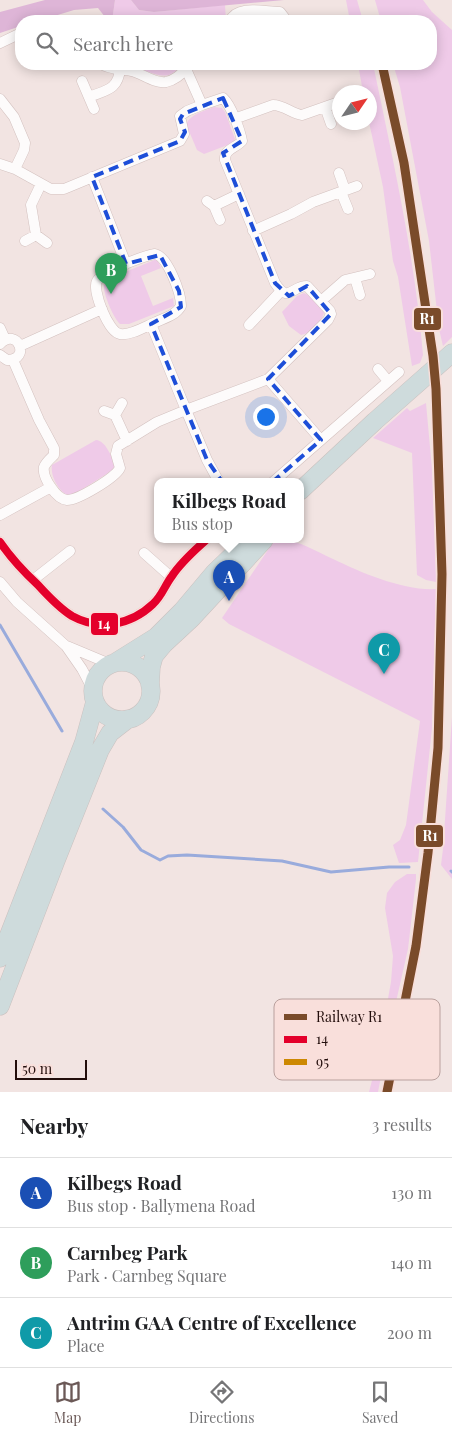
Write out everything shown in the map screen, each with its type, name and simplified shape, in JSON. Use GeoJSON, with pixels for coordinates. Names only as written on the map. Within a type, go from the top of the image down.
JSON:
{"type":"FeatureCollection","features":[{"type":"Feature","properties":{"kind":"highway"},"geometry":{"type":"LineString","coordinates":[[304,487],[452,353]]}},
{"type":"Feature","properties":{"kind":"highway"},"geometry":{"type":"LineString","coordinates":[[304,498],[375,421]]}},
{"type":"Feature","properties":{"kind":"highway"},"geometry":{"type":"LineString","coordinates":[[0,958],[84,742],[96,678],[104,668],[156,637],[182,611],[214,573],[246,543]]}},
{"type":"Feature","properties":{"kind":"highway"},"geometry":{"type":"LineString","coordinates":[[0,1006],[100,750],[110,733],[128,719],[136,716],[147,705],[151,692],[150,667],[154,656],[261,543]]}},
{"type":"Feature","properties":{"kind":"highway"},"geometry":{"type":"LineString","coordinates":[[113,663],[125,662],[134,664],[147,676],[150,685]]}},
{"type":"Feature","properties":{"kind":"highway"},"geometry":{"type":"LineString","coordinates":[[94,696],[100,710],[108,716],[128,719]]}},
{"type":"Feature","properties":{"kind":"street"},"geometry":{"type":"LineString","coordinates":[[233,15],[244,11],[280,12],[282,15]]}},
{"type":"Feature","properties":{"kind":"street"},"geometry":{"type":"LineString","coordinates":[[0,43],[15,36]]}},
{"type":"Feature","properties":{"kind":"street"},"geometry":{"type":"LineString","coordinates":[[89,98],[115,86],[120,70]]}},
{"type":"Feature","properties":{"kind":"street"},"geometry":{"type":"LineString","coordinates":[[126,70],[157,82],[165,82],[175,79],[185,70]]}},
{"type":"Feature","properties":{"kind":"street"},"geometry":{"type":"LineString","coordinates":[[190,70],[202,105]]}},
{"type":"Feature","properties":{"kind":"street"},"geometry":{"type":"LineString","coordinates":[[82,81],[94,109]]}},
{"type":"Feature","properties":{"kind":"street"},"geometry":{"type":"LineString","coordinates":[[0,164],[14,169],[51,189],[64,189],[180,141],[184,134],[180,116],[187,111],[223,98],[227,102],[242,141],[238,146],[227,152],[225,158],[275,283],[285,294],[290,294],[302,286],[307,286],[330,311],[330,317],[268,379],[157,422],[127,440],[117,448],[116,454],[120,468],[111,478],[71,500],[60,498],[51,487],[44,469],[45,464],[54,454],[54,448],[39,420],[13,360]]}},
{"type":"Feature","properties":{"kind":"street"},"geometry":{"type":"LineString","coordinates":[[0,99],[14,117],[25,143],[24,150],[14,169]]}},
{"type":"Feature","properties":{"kind":"street"},"geometry":{"type":"LineString","coordinates":[[234,119],[273,106],[279,106],[299,115],[332,104]]}},
{"type":"Feature","properties":{"kind":"street"},"geometry":{"type":"LineString","coordinates":[[325,107],[331,124]]}},
{"type":"Feature","properties":{"kind":"street"},"geometry":{"type":"LineString","coordinates":[[339,173],[348,209]]}},
{"type":"Feature","properties":{"kind":"street"},"geometry":{"type":"LineString","coordinates":[[92,177],[126,264]]}},
{"type":"Feature","properties":{"kind":"street"},"geometry":{"type":"LineString","coordinates":[[41,184],[31,205],[36,235],[47,244]]}},
{"type":"Feature","properties":{"kind":"street"},"geometry":{"type":"LineString","coordinates":[[253,231],[313,202],[357,186]]}},
{"type":"Feature","properties":{"kind":"street"},"geometry":{"type":"LineString","coordinates":[[220,220],[210,203],[239,194]]}},
{"type":"Feature","properties":{"kind":"street"},"geometry":{"type":"LineString","coordinates":[[25,241],[36,235]]}},
{"type":"Feature","properties":{"kind":"street"},"geometry":{"type":"LineString","coordinates":[[152,254],[159,255],[165,261],[179,291],[181,302],[178,311],[131,332],[119,334],[110,326],[102,309],[96,291],[97,280],[126,264],[152,254]]}},
{"type":"Feature","properties":{"kind":"street"},"geometry":{"type":"LineString","coordinates":[[321,301],[345,280],[370,274]]}},
{"type":"Feature","properties":{"kind":"street"},"geometry":{"type":"LineString","coordinates":[[355,278],[360,295]]}},
{"type":"Feature","properties":{"kind":"street"},"geometry":{"type":"LineString","coordinates":[[249,325],[281,291]]}},
{"type":"Feature","properties":{"kind":"street"},"geometry":{"type":"LineString","coordinates":[[20,346],[102,309]]}},
{"type":"Feature","properties":{"kind":"street"},"geometry":{"type":"LineString","coordinates":[[151,324],[207,460],[217,478]]}},
{"type":"Feature","properties":{"kind":"street"},"geometry":{"type":"LineString","coordinates":[[0,328],[3,341],[15,340],[20,346]]}},
{"type":"Feature","properties":{"kind":"street"},"geometry":{"type":"LineString","coordinates":[[0,355],[6,360],[13,360],[18,356],[20,346]]}},
{"type":"Feature","properties":{"kind":"street"},"geometry":{"type":"LineString","coordinates":[[378,369],[388,381]]}},
{"type":"Feature","properties":{"kind":"street"},"geometry":{"type":"LineString","coordinates":[[278,478],[399,372]]}},
{"type":"Feature","properties":{"kind":"street"},"geometry":{"type":"LineString","coordinates":[[268,379],[321,440]]}},
{"type":"Feature","properties":{"kind":"street"},"geometry":{"type":"LineString","coordinates":[[115,415],[122,404]]}},
{"type":"Feature","properties":{"kind":"street"},"geometry":{"type":"LineString","coordinates":[[104,411],[115,415],[127,440]]}},
{"type":"Feature","properties":{"kind":"street"},"geometry":{"type":"LineString","coordinates":[[0,516],[51,487]]}},
{"type":"Feature","properties":{"kind":"street"},"geometry":{"type":"LineString","coordinates":[[0,542],[56,604],[73,616],[89,622],[107,625],[130,620],[146,611],[159,598],[180,564],[203,543]]}},
{"type":"Feature","properties":{"kind":"street"},"geometry":{"type":"LineString","coordinates":[[33,580],[70,551]]}},
{"type":"Feature","properties":{"kind":"street"},"geometry":{"type":"LineString","coordinates":[[144,553],[171,577]]}},
{"type":"Feature","properties":{"kind":"street"},"geometry":{"type":"LineString","coordinates":[[0,582],[17,602],[66,646],[82,669],[94,696]]}},
{"type":"Feature","properties":{"kind":"street"},"geometry":{"type":"LineString","coordinates":[[66,646],[113,663]]}},
{"type":"Feature","properties":{"kind":"highlighted area"},"geometry":{"type":"Polygon","coordinates":[[[223,98],[242,141],[223,153],[275,283],[289,296],[307,286],[331,314],[268,379],[321,440],[241,509],[207,460],[151,324],[181,307],[179,291],[160,255],[126,264],[92,177],[180,141],[185,132],[180,119],[183,114],[223,98]]]}},
{"type":"Feature","properties":{"kind":"shaded area"},"geometry":{"type":"Polygon","coordinates":[[[45,0],[115,0],[113,15],[103,15],[98,8],[74,10],[58,15],[15,15],[15,28],[0,33],[0,12],[45,0]]]}},
{"type":"Feature","properties":{"kind":"shaded area"},"geometry":{"type":"Polygon","coordinates":[[[115,0],[131,0],[139,10],[154,12],[225,5],[226,15],[113,15],[115,0]]]}},
{"type":"Feature","properties":{"kind":"shaded area"},"geometry":{"type":"Polygon","coordinates":[[[131,0],[284,0],[154,12],[139,10],[131,0]]]}},
{"type":"Feature","properties":{"kind":"shaded area"},"geometry":{"type":"Polygon","coordinates":[[[346,0],[357,0],[361,15],[349,15],[346,0]]]}},
{"type":"Feature","properties":{"kind":"shaded area"},"geometry":{"type":"Polygon","coordinates":[[[375,0],[423,0],[435,15],[379,15],[375,0]]]}},
{"type":"Feature","properties":{"kind":"shaded area"},"geometry":{"type":"Polygon","coordinates":[[[437,16],[452,30],[452,337],[443,346],[439,329],[429,241],[400,87],[395,70],[437,70],[437,16]]]}},
{"type":"Feature","properties":{"kind":"shaded area"},"geometry":{"type":"Polygon","coordinates":[[[143,70],[176,70],[166,75],[143,70]]]}},
{"type":"Feature","properties":{"kind":"shaded area"},"geometry":{"type":"Polygon","coordinates":[[[359,70],[374,70],[409,245],[423,355],[420,363],[412,366],[398,277],[393,261],[383,187],[371,130],[377,130],[377,85],[362,85],[359,70]]]}},
{"type":"Feature","properties":{"kind":"shaded area"},"geometry":{"type":"Polygon","coordinates":[[[214,107],[222,108],[225,112],[235,139],[233,143],[204,154],[197,150],[186,124],[194,115],[214,107]]]}},
{"type":"Feature","properties":{"kind":"shaded area"},"geometry":{"type":"Polygon","coordinates":[[[157,259],[161,268],[141,276],[153,306],[173,298],[174,306],[129,324],[120,324],[107,300],[104,290],[105,283],[108,279],[157,259]]]}},
{"type":"Feature","properties":{"kind":"shaded area"},"geometry":{"type":"Polygon","coordinates":[[[304,293],[316,301],[324,313],[315,327],[301,335],[289,326],[282,312],[297,296],[304,293]]]}},
{"type":"Feature","properties":{"kind":"shaded area"},"geometry":{"type":"Polygon","coordinates":[[[426,403],[432,469],[436,582],[426,580],[417,575],[412,453],[373,438],[407,408],[410,411],[426,403]]]}},
{"type":"Feature","properties":{"kind":"shaded area"},"geometry":{"type":"Polygon","coordinates":[[[96,440],[102,443],[109,452],[115,463],[113,470],[73,495],[65,494],[56,483],[52,474],[52,465],[96,440]]]}},
{"type":"Feature","properties":{"kind":"shaded area"},"geometry":{"type":"Polygon","coordinates":[[[300,543],[383,580],[410,587],[436,589],[432,728],[418,862],[399,863],[393,845],[400,840],[406,825],[420,721],[229,624],[222,618],[272,544],[300,543]]]}},
{"type":"Feature","properties":{"kind":"shaded area"},"geometry":{"type":"Polygon","coordinates":[[[452,717],[452,879],[441,865],[452,717]]]}},
{"type":"Feature","properties":{"kind":"shaded area"},"geometry":{"type":"Polygon","coordinates":[[[407,874],[416,874],[408,949],[397,999],[388,999],[393,956],[385,908],[387,893],[395,882],[407,874]]]}},
{"type":"Feature","properties":{"kind":"shaded area"},"geometry":{"type":"Polygon","coordinates":[[[372,1080],[380,1080],[378,1092],[369,1092],[372,1080]]]}},
{"type":"Feature","properties":{"kind":"waterway"},"geometry":{"type":"LineString","coordinates":[[0,625],[62,731]]}},
{"type":"Feature","properties":{"kind":"waterway"},"geometry":{"type":"LineString","coordinates":[[103,809],[123,827],[141,850],[160,860],[168,856],[187,855],[282,861],[331,872],[409,867]]}},
{"type":"Feature","properties":{"kind":"rail line","name":"R1"},"geometry":{"type":"LineString","coordinates":[[383,70],[404,163],[433,356],[436,389],[442,574],[438,748],[428,853],[416,946],[405,999]]}},
{"type":"Feature","properties":{"kind":"rail line","name":"R1"},"geometry":{"type":"LineString","coordinates":[[387,1092],[389,1080]]}},
{"type":"Feature","properties":{"kind":"transit line","name":"14"},"geometry":{"type":"LineString","coordinates":[[0,542],[23,570],[63,609],[82,621],[104,624],[114,624],[135,617],[153,604],[159,598],[179,566],[203,543]]}},
{"type":"Feature","properties":{"kind":"place","name":"Carnbeg Park"},"geometry":{"type":"Point","coordinates":[111,294]}},
{"type":"Feature","properties":{"kind":"place","name":"Kilbegs Road"},"geometry":{"type":"Point","coordinates":[229,601]}},
{"type":"Feature","properties":{"kind":"place","name":"Antrim GAA Centre of Excellence"},"geometry":{"type":"Point","coordinates":[384,674]}}]}
